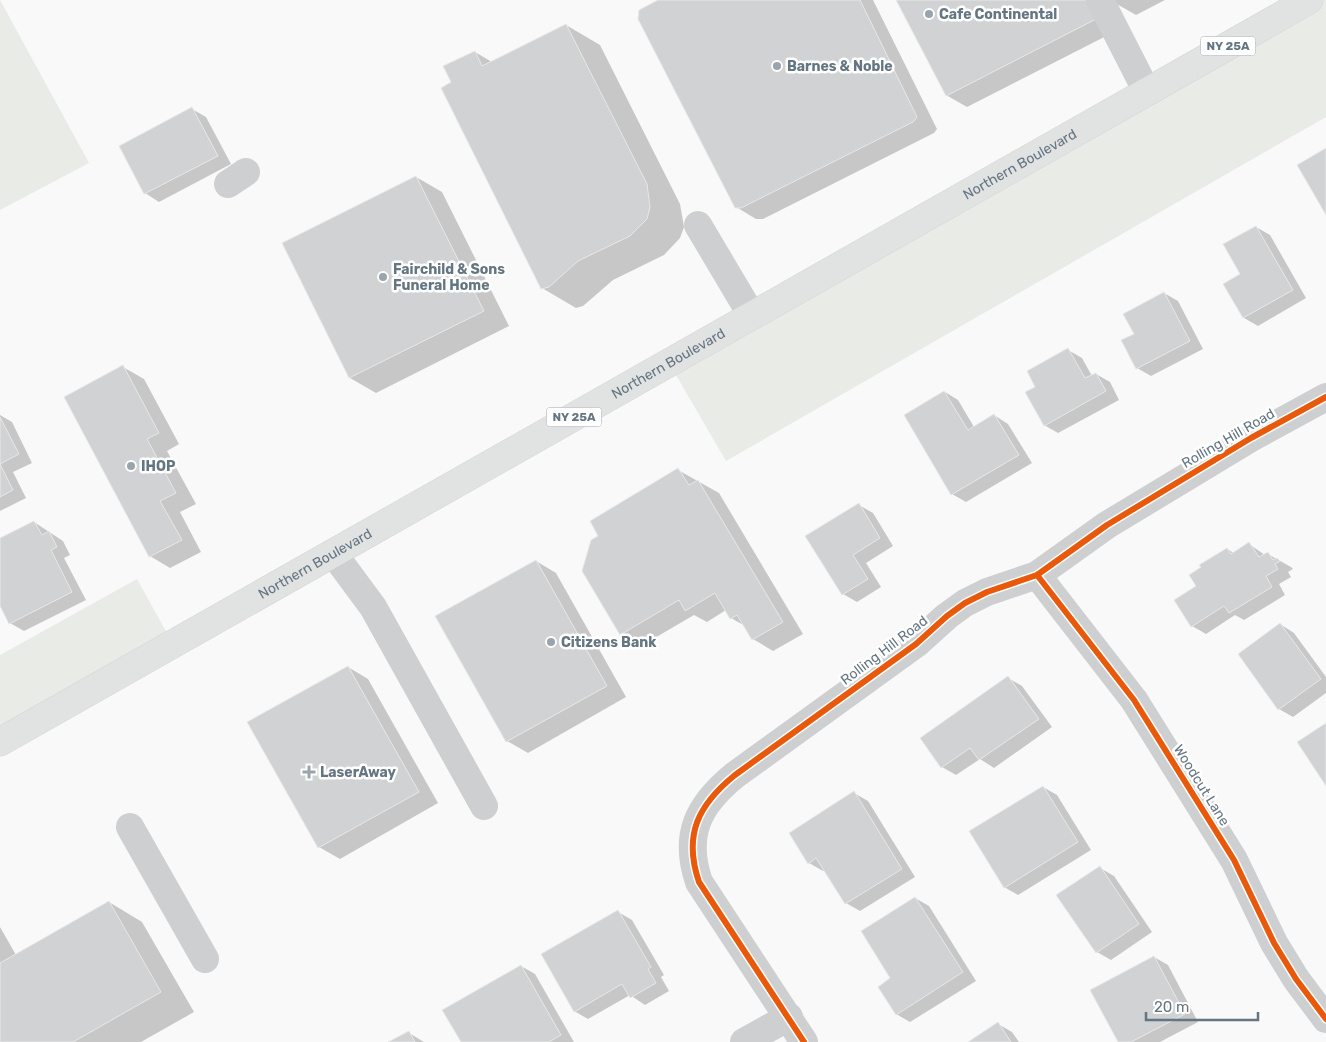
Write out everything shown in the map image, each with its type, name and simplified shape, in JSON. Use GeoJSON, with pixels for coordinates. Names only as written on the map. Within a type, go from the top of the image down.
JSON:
{"type":"FeatureCollection","features":[{"type":"Feature","properties":{"kind":"main road","name":"Northern Boulevard"},"geometry":{"type":"LineString","coordinates":[[0,742],[1309,0]]}},
{"type":"Feature","properties":{"kind":"street"},"geometry":{"type":"LineString","coordinates":[[1100,0],[1147,92]]}},
{"type":"Feature","properties":{"kind":"street"},"geometry":{"type":"LineString","coordinates":[[698,225],[752,316]]}},
{"type":"Feature","properties":{"kind":"street","name":"Rolling Hill Road"},"geometry":{"type":"LineString","coordinates":[[804,1042],[699,882],[691,852],[692,837],[701,812],[712,797],[735,775],[916,644],[946,616],[987,592],[1037,575],[1107,525],[1251,438],[1326,397]]}},
{"type":"Feature","properties":{"kind":"street"},"geometry":{"type":"LineString","coordinates":[[334,553],[373,608],[484,806]]}},
{"type":"Feature","properties":{"kind":"street","name":"Woodcut Lane"},"geometry":{"type":"LineString","coordinates":[[1037,575],[1134,700],[1234,860],[1274,943],[1296,979],[1326,1019]]}},
{"type":"Feature","properties":{"kind":"street"},"geometry":{"type":"LineString","coordinates":[[130,826],[205,959]]}},
{"type":"Feature","properties":{"kind":"street"},"geometry":{"type":"LineString","coordinates":[[744,1042],[789,1017]]}},
{"type":"Feature","properties":{"kind":"shaded area"},"geometry":{"type":"Polygon","coordinates":[[[0,0],[89,163],[0,210],[0,0]]]}},
{"type":"Feature","properties":{"kind":"shaded area"},"geometry":{"type":"Polygon","coordinates":[[[1310,0],[1326,0],[1326,117],[726,461],[669,363],[1310,0]]]}},
{"type":"Feature","properties":{"kind":"shaded area"},"geometry":{"type":"Polygon","coordinates":[[[137,579],[173,644],[0,742],[0,655],[137,579]]]}},
{"type":"Feature","properties":{"kind":"building","name":"Barnes & Noble"},"geometry":{"type":"Polygon","coordinates":[[[658,0],[860,0],[917,117],[913,122],[741,208],[735,208],[638,19],[639,10],[658,0]]]}},
{"type":"Feature","properties":{"kind":"building"},"geometry":{"type":"Polygon","coordinates":[[[896,0],[1089,0],[1098,18],[946,96],[896,0]]]}},
{"type":"Feature","properties":{"kind":"building"},"geometry":{"type":"Polygon","coordinates":[[[566,24],[647,184],[650,207],[647,219],[630,236],[578,261],[549,287],[541,289],[441,88],[451,82],[443,66],[475,51],[482,66],[566,24]]]}},
{"type":"Feature","properties":{"kind":"building"},"geometry":{"type":"Polygon","coordinates":[[[192,107],[218,156],[144,194],[119,146],[192,107]]]}},
{"type":"Feature","properties":{"kind":"building"},"geometry":{"type":"Polygon","coordinates":[[[1326,148],[1326,215],[1297,165],[1326,148]]]}},
{"type":"Feature","properties":{"kind":"building","name":"Fairchild & Sons Funeral Home"},"geometry":{"type":"Polygon","coordinates":[[[416,176],[484,311],[349,378],[282,243],[416,176]]]}},
{"type":"Feature","properties":{"kind":"building"},"geometry":{"type":"Polygon","coordinates":[[[1256,226],[1293,290],[1243,318],[1223,284],[1240,274],[1223,244],[1256,226]]]}},
{"type":"Feature","properties":{"kind":"building"},"geometry":{"type":"Polygon","coordinates":[[[1164,292],[1190,341],[1136,369],[1121,340],[1134,334],[1123,314],[1164,292]]]}},
{"type":"Feature","properties":{"kind":"building"},"geometry":{"type":"Polygon","coordinates":[[[1068,348],[1085,378],[1096,373],[1106,391],[1044,426],[1025,392],[1035,387],[1027,371],[1068,348]]]}},
{"type":"Feature","properties":{"kind":"building","name":"IHOP"},"geometry":{"type":"Polygon","coordinates":[[[123,365],[159,433],[147,439],[176,493],[160,501],[182,540],[149,557],[64,397],[123,365]]]}},
{"type":"Feature","properties":{"kind":"building"},"geometry":{"type":"Polygon","coordinates":[[[944,391],[968,430],[994,414],[1019,455],[951,495],[904,415],[944,391]]]}},
{"type":"Feature","properties":{"kind":"building"},"geometry":{"type":"Polygon","coordinates":[[[0,417],[19,454],[0,464],[0,417]]]}},
{"type":"Feature","properties":{"kind":"building"},"geometry":{"type":"Polygon","coordinates":[[[0,464],[13,490],[0,497],[0,464]]]}},
{"type":"Feature","properties":{"kind":"building"},"geometry":{"type":"Polygon","coordinates":[[[678,468],[689,485],[698,480],[783,622],[752,640],[737,615],[730,619],[715,593],[685,611],[679,600],[620,635],[582,571],[591,540],[598,536],[590,521],[678,468]]]}},
{"type":"Feature","properties":{"kind":"building"},"geometry":{"type":"Polygon","coordinates":[[[859,503],[880,538],[853,555],[868,579],[842,595],[805,536],[859,503]]]}},
{"type":"Feature","properties":{"kind":"building"},"geometry":{"type":"Polygon","coordinates":[[[34,521],[42,535],[49,531],[57,547],[51,550],[72,592],[9,624],[0,606],[0,538],[34,521]]]}},
{"type":"Feature","properties":{"kind":"building"},"geometry":{"type":"Polygon","coordinates":[[[1249,542],[1259,557],[1268,552],[1273,560],[1277,558],[1280,561],[1275,564],[1278,569],[1266,576],[1272,587],[1229,613],[1224,606],[1191,627],[1174,600],[1196,586],[1189,575],[1201,567],[1199,565],[1227,548],[1231,554],[1249,542]]]}},
{"type":"Feature","properties":{"kind":"building"},"geometry":{"type":"Polygon","coordinates":[[[536,560],[607,686],[506,742],[435,616],[536,560]]]}},
{"type":"Feature","properties":{"kind":"building"},"geometry":{"type":"Polygon","coordinates":[[[1280,623],[1321,679],[1278,710],[1238,654],[1280,623]]]}},
{"type":"Feature","properties":{"kind":"building"},"geometry":{"type":"Polygon","coordinates":[[[348,666],[419,792],[318,848],[247,722],[348,666]]]}},
{"type":"Feature","properties":{"kind":"building"},"geometry":{"type":"Polygon","coordinates":[[[1008,676],[1039,719],[979,760],[970,748],[941,768],[920,738],[1008,676]]]}},
{"type":"Feature","properties":{"kind":"building"},"geometry":{"type":"Polygon","coordinates":[[[1326,723],[1326,786],[1297,742],[1326,723]]]}},
{"type":"Feature","properties":{"kind":"building"},"geometry":{"type":"Polygon","coordinates":[[[1043,786],[1078,842],[1004,888],[969,831],[1043,786]]]}},
{"type":"Feature","properties":{"kind":"building"},"geometry":{"type":"Polygon","coordinates":[[[854,791],[902,869],[845,904],[816,858],[808,864],[789,833],[854,791]]]}},
{"type":"Feature","properties":{"kind":"building"},"geometry":{"type":"Polygon","coordinates":[[[1100,866],[1139,924],[1096,953],[1056,895],[1100,866]]]}},
{"type":"Feature","properties":{"kind":"building"},"geometry":{"type":"Polygon","coordinates":[[[915,897],[963,972],[896,1015],[878,987],[890,978],[861,931],[915,897]]]}},
{"type":"Feature","properties":{"kind":"building"},"geometry":{"type":"Polygon","coordinates":[[[109,901],[161,992],[73,1042],[0,1042],[0,963],[109,901]]]}},
{"type":"Feature","properties":{"kind":"building"},"geometry":{"type":"Polygon","coordinates":[[[618,910],[651,967],[648,969],[656,983],[630,998],[622,984],[574,1012],[541,954],[618,910]]]}},
{"type":"Feature","properties":{"kind":"building"},"geometry":{"type":"Polygon","coordinates":[[[1154,956],[1185,1014],[1131,1042],[1118,1042],[1090,990],[1154,956]]]}},
{"type":"Feature","properties":{"kind":"building"},"geometry":{"type":"Polygon","coordinates":[[[521,965],[561,1035],[549,1042],[461,1042],[442,1010],[521,965]]]}},
{"type":"Feature","properties":{"kind":"building"},"geometry":{"type":"Polygon","coordinates":[[[998,1022],[1011,1042],[968,1042],[998,1022]]]}},
{"type":"Feature","properties":{"kind":"building"},"geometry":{"type":"Polygon","coordinates":[[[409,1031],[415,1042],[388,1042],[409,1031]]]}},
{"type":"Feature","properties":{"kind":"cycle path"},"geometry":{"type":"LineString","coordinates":[[804,1042],[699,882],[694,865],[694,835],[697,822],[712,798],[735,775],[916,644],[947,616],[965,603],[987,592],[1037,575],[1107,525],[1251,438],[1326,397]]}},
{"type":"Feature","properties":{"kind":"cycle path"},"geometry":{"type":"LineString","coordinates":[[1037,575],[1134,700],[1234,860],[1274,943],[1296,979],[1326,1019]]}},
{"type":"Feature","properties":{"kind":"place","name":"Cafe Continental"},"geometry":{"type":"Point","coordinates":[929,14]}},
{"type":"Feature","properties":{"kind":"place","name":"Barnes & Noble"},"geometry":{"type":"Point","coordinates":[777,66]}},
{"type":"Feature","properties":{"kind":"place","name":"Fairchild & Sons Funeral Home"},"geometry":{"type":"Point","coordinates":[383,277]}},
{"type":"Feature","properties":{"kind":"place","name":"IHOP"},"geometry":{"type":"Point","coordinates":[131,466]}},
{"type":"Feature","properties":{"kind":"place","name":"Citizens Bank"},"geometry":{"type":"Point","coordinates":[551,642]}},
{"type":"Feature","properties":{"kind":"place","name":"LaserAway"},"geometry":{"type":"Point","coordinates":[309,772]}}]}
